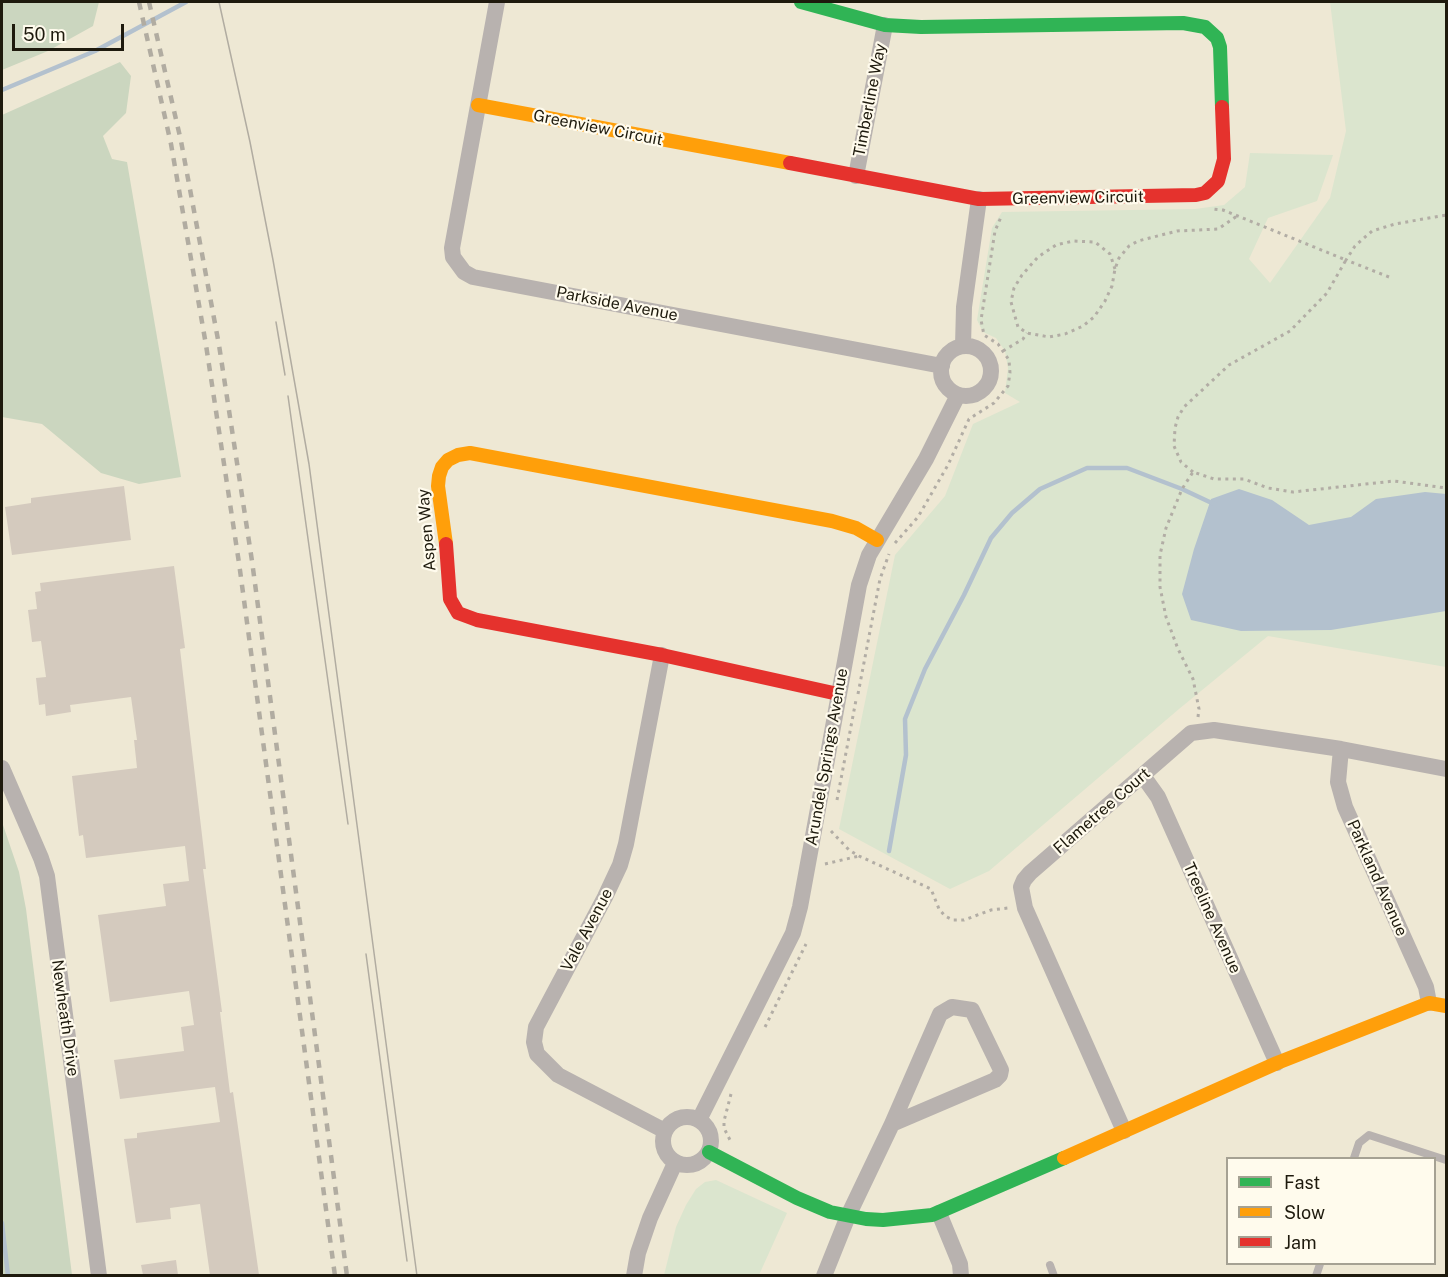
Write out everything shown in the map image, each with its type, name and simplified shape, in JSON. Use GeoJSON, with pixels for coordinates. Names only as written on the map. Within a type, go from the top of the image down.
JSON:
{"type":"FeatureCollection","features":[{"type":"Feature","properties":{"kind":"street"},"geometry":{"type":"LineString","coordinates":[[478,105],[497,2]]}},
{"type":"Feature","properties":{"kind":"street","name":"Greenview Circuit"},"geometry":{"type":"LineString","coordinates":[[478,105],[980,199],[1196,195],[1212,189],[1218,181],[1224,159],[1220,47],[1217,38],[1205,27],[1183,23],[921,27],[885,25],[801,2]]}},
{"type":"Feature","properties":{"kind":"street","name":"Timberline Way"},"geometry":{"type":"LineString","coordinates":[[856,176],[885,25]]}},
{"type":"Feature","properties":{"kind":"street","name":"Parkside Avenue"},"geometry":{"type":"LineString","coordinates":[[478,105],[452,248],[453,257],[464,272],[473,277],[942,366]]}},
{"type":"Feature","properties":{"kind":"street"},"geometry":{"type":"LineString","coordinates":[[963,346],[964,307],[980,199]]}},
{"type":"Feature","properties":{"kind":"street"},"geometry":{"type":"LineString","coordinates":[[963,346],[979,350],[985,355],[991,370],[990,378],[981,391],[974,395],[958,395],[944,384],[941,375],[942,366],[949,353],[963,346]]}},
{"type":"Feature","properties":{"kind":"street","name":"Arundel Springs Avenue"},"geometry":{"type":"LineString","coordinates":[[699,1120],[794,933],[859,585],[869,555],[926,459],[958,395]]}},
{"type":"Feature","properties":{"kind":"street","name":"Aspen Way"},"geometry":{"type":"LineString","coordinates":[[838,693],[662,655],[477,620],[458,613],[450,599],[438,486],[442,467],[448,460],[458,455],[470,453],[488,456],[832,521],[856,528],[877,540]]}},
{"type":"Feature","properties":{"kind":"street","name":"Vale Avenue"},"geometry":{"type":"LineString","coordinates":[[662,655],[620,865],[536,1027],[534,1042],[537,1054],[558,1075],[665,1131]]}},
{"type":"Feature","properties":{"kind":"street"},"geometry":{"type":"LineString","coordinates":[[1197,733],[1214,730],[1341,749],[1446,769]]}},
{"type":"Feature","properties":{"kind":"street","name":"Flametree Court"},"geometry":{"type":"LineString","coordinates":[[1124,1131],[1025,908],[1022,887],[1030,873],[1191,733],[1197,733]]}},
{"type":"Feature","properties":{"kind":"street","name":"Parkland Avenue"},"geometry":{"type":"LineString","coordinates":[[1341,749],[1338,782],[1345,807],[1426,987],[1429,1003]]}},
{"type":"Feature","properties":{"kind":"street","name":"Newheath Drive"},"geometry":{"type":"LineString","coordinates":[[2,768],[47,876],[99,1275]]}},
{"type":"Feature","properties":{"kind":"street","name":"Treeline Avenue"},"geometry":{"type":"LineString","coordinates":[[1143,776],[1158,797],[1278,1063]]}},
{"type":"Feature","properties":{"kind":"street"},"geometry":{"type":"LineString","coordinates":[[709,1152],[797,1198],[830,1212],[866,1219],[898,1220],[939,1213],[1278,1063],[1429,1003],[1446,1006]]}},
{"type":"Feature","properties":{"kind":"street"},"geometry":{"type":"LineString","coordinates":[[824,1275],[848,1216],[892,1124],[940,1014],[952,1007],[972,1010],[1001,1070],[1000,1075],[995,1080],[892,1124]]}},
{"type":"Feature","properties":{"kind":"street"},"geometry":{"type":"LineString","coordinates":[[683,1117],[699,1120],[709,1131],[711,1145],[709,1152],[698,1163],[682,1165],[675,1162],[665,1152],[663,1138],[665,1131],[669,1124],[683,1117]]}},
{"type":"Feature","properties":{"kind":"street"},"geometry":{"type":"LineString","coordinates":[[634,1275],[638,1253],[650,1218],[675,1162]]}},
{"type":"Feature","properties":{"kind":"street"},"geometry":{"type":"LineString","coordinates":[[939,1213],[960,1264],[961,1275]]}},
{"type":"Feature","properties":{"kind":"lane"},"geometry":{"type":"LineString","coordinates":[[1354,1157],[1359,1143],[1369,1135],[1446,1160]]}},
{"type":"Feature","properties":{"kind":"lane"},"geometry":{"type":"LineString","coordinates":[[1050,1265],[1054,1275]]}},
{"type":"Feature","properties":{"kind":"path"},"geometry":{"type":"LineString","coordinates":[[1210,209],[1223,210],[1389,277]]}},
{"type":"Feature","properties":{"kind":"path"},"geometry":{"type":"LineString","coordinates":[[836,808],[880,579],[891,550],[918,517],[948,465],[969,419],[994,403],[1008,386],[1011,373],[1009,360],[998,344],[984,335],[981,320],[995,231],[998,221],[1004,214]]}},
{"type":"Feature","properties":{"kind":"path"},"geometry":{"type":"LineString","coordinates":[[1446,215],[1395,224],[1372,231],[1355,246],[1327,294],[1290,331],[1229,365],[1184,407],[1175,428],[1174,446],[1181,462],[1193,472],[1214,479],[1244,480],[1268,488],[1293,492],[1394,481],[1446,488]]}},
{"type":"Feature","properties":{"kind":"path"},"geometry":{"type":"LineString","coordinates":[[1114,269],[1110,254],[1095,242],[1073,241],[1056,245],[1038,257],[1014,288],[1011,302],[1018,327],[1027,333],[1049,337],[1065,334],[1083,326],[1094,318],[1106,300],[1112,286],[1114,269],[1119,258],[1129,246],[1137,241],[1177,231],[1218,229],[1237,216]]}},
{"type":"Feature","properties":{"kind":"path"},"geometry":{"type":"LineString","coordinates":[[1003,351],[1023,339],[1027,333]]}},
{"type":"Feature","properties":{"kind":"path"},"geometry":{"type":"LineString","coordinates":[[1193,472],[1182,489],[1167,528],[1160,555],[1160,587],[1166,617],[1193,679],[1199,709],[1197,733]]}},
{"type":"Feature","properties":{"kind":"path"},"geometry":{"type":"LineString","coordinates":[[829,842],[831,831],[858,856],[927,886],[934,894],[939,909],[953,920],[964,920],[991,910],[1008,908],[1012,918]]}},
{"type":"Feature","properties":{"kind":"path"},"geometry":{"type":"LineString","coordinates":[[827,853],[825,864],[858,856]]}},
{"type":"Feature","properties":{"kind":"path"},"geometry":{"type":"LineString","coordinates":[[763,1032],[807,943]]}},
{"type":"Feature","properties":{"kind":"path"},"geometry":{"type":"LineString","coordinates":[[731,1094],[724,1121],[728,1137],[734,1146]]}},
{"type":"Feature","properties":{"kind":"green space"},"geometry":{"type":"Polygon","coordinates":[[[2,2],[99,2],[93,26],[48,51],[2,70],[2,2]]]}},
{"type":"Feature","properties":{"kind":"green space"},"geometry":{"type":"Polygon","coordinates":[[[1330,2],[1446,2],[1446,667],[1268,636],[989,871],[950,889],[839,829],[895,555],[945,496],[973,424],[1020,402],[1005,393],[1008,368],[1005,351],[996,338],[983,332],[977,320],[992,228],[1002,212],[1195,209],[1224,205],[1245,187],[1250,153],[1333,155],[1317,201],[1268,218],[1249,259],[1270,283],[1330,198],[1346,131],[1330,2]]]}},
{"type":"Feature","properties":{"kind":"green space"},"geometry":{"type":"Polygon","coordinates":[[[120,62],[131,76],[126,113],[103,136],[112,159],[127,162],[181,477],[139,484],[101,473],[42,424],[2,417],[2,115],[120,62]]]}},
{"type":"Feature","properties":{"kind":"green space"},"geometry":{"type":"Polygon","coordinates":[[[2,822],[19,872],[26,909],[72,1275],[2,1275],[2,822]]]}},
{"type":"Feature","properties":{"kind":"green space"},"geometry":{"type":"Polygon","coordinates":[[[716,1180],[787,1213],[759,1275],[664,1275],[676,1227],[686,1205],[696,1189],[705,1182],[716,1180]]]}},
{"type":"Feature","properties":{"kind":"water"},"geometry":{"type":"Polygon","coordinates":[[[1239,489],[1272,500],[1309,525],[1351,517],[1376,499],[1425,492],[1446,494],[1446,611],[1331,630],[1241,631],[1191,620],[1182,594],[1211,499],[1239,489]]]}},
{"type":"Feature","properties":{"kind":"building"},"geometry":{"type":"Polygon","coordinates":[[[124,486],[131,540],[12,555],[5,507],[31,503],[31,498],[124,486]]]}},
{"type":"Feature","properties":{"kind":"building"},"geometry":{"type":"Polygon","coordinates":[[[174,566],[185,648],[180,649],[206,869],[203,869],[222,1012],[220,1012],[230,1093],[233,1092],[259,1275],[210,1275],[200,1204],[170,1208],[171,1219],[136,1223],[124,1139],[137,1138],[137,1133],[220,1122],[215,1087],[120,1099],[114,1060],[184,1051],[181,1027],[194,1025],[189,991],[110,1002],[98,915],[166,906],[163,884],[189,881],[185,846],[86,858],[83,835],[79,836],[72,776],[137,768],[134,740],[137,740],[131,697],[70,705],[71,712],[46,716],[45,704],[39,705],[36,678],[46,677],[41,641],[32,642],[28,610],[37,609],[35,592],[41,591],[40,583],[174,566]]]}},
{"type":"Feature","properties":{"kind":"building"},"geometry":{"type":"Polygon","coordinates":[[[176,1260],[178,1275],[143,1275],[141,1265],[176,1260]]]}},
{"type":"Feature","properties":{"kind":"waterway"},"geometry":{"type":"LineString","coordinates":[[2,90],[95,51],[186,2]]}},
{"type":"Feature","properties":{"kind":"waterway"},"geometry":{"type":"LineString","coordinates":[[889,851],[906,755],[905,719],[925,669],[991,538],[1012,513],[1040,489],[1087,468],[1127,468],[1216,505]]}},
{"type":"Feature","properties":{"kind":"waterway"},"geometry":{"type":"LineString","coordinates":[[2,1223],[8,1276]]}},
{"type":"Feature","properties":{"kind":"tram line"},"geometry":{"type":"LineString","coordinates":[[219,2],[273,260],[309,464],[417,1276]]}},
{"type":"Feature","properties":{"kind":"tram line"},"geometry":{"type":"LineString","coordinates":[[276,322],[285,375]]}},
{"type":"Feature","properties":{"kind":"tram line"},"geometry":{"type":"LineString","coordinates":[[288,396],[348,824]]}},
{"type":"Feature","properties":{"kind":"tram line"},"geometry":{"type":"LineString","coordinates":[[366,954],[407,1261]]}},
{"type":"Feature","properties":{"kind":"railway"},"geometry":{"type":"LineString","coordinates":[[139,2],[171,144],[206,345],[239,563],[335,1276]]}},
{"type":"Feature","properties":{"kind":"railway"},"geometry":{"type":"LineString","coordinates":[[149,2],[181,141],[219,345],[252,561],[347,1276]]}},
{"type":"Feature","properties":{"kind":"traffic: fast"},"geometry":{"type":"LineString","coordinates":[[801,2],[885,25],[921,27],[1183,23],[1205,27],[1217,38],[1220,47],[1222,107]]}},
{"type":"Feature","properties":{"kind":"traffic: fast"},"geometry":{"type":"LineString","coordinates":[[709,1152],[797,1198],[830,1212],[883,1220],[932,1215],[1064,1158]]}},
{"type":"Feature","properties":{"kind":"traffic: slow"},"geometry":{"type":"LineString","coordinates":[[478,105],[790,163]]}},
{"type":"Feature","properties":{"kind":"traffic: slow"},"geometry":{"type":"LineString","coordinates":[[446,544],[438,486],[439,476],[448,460],[470,453],[832,521],[856,528],[877,540]]}},
{"type":"Feature","properties":{"kind":"traffic: slow"},"geometry":{"type":"LineString","coordinates":[[1064,1158],[1277,1063],[1429,1003],[1446,1006]]}},
{"type":"Feature","properties":{"kind":"traffic: jam"},"geometry":{"type":"LineString","coordinates":[[790,163],[979,199],[1196,195],[1205,193],[1218,181],[1224,159],[1222,107]]}},
{"type":"Feature","properties":{"kind":"traffic: jam"},"geometry":{"type":"LineString","coordinates":[[446,544],[450,599],[458,613],[477,620],[662,655],[838,694]]}}]}
